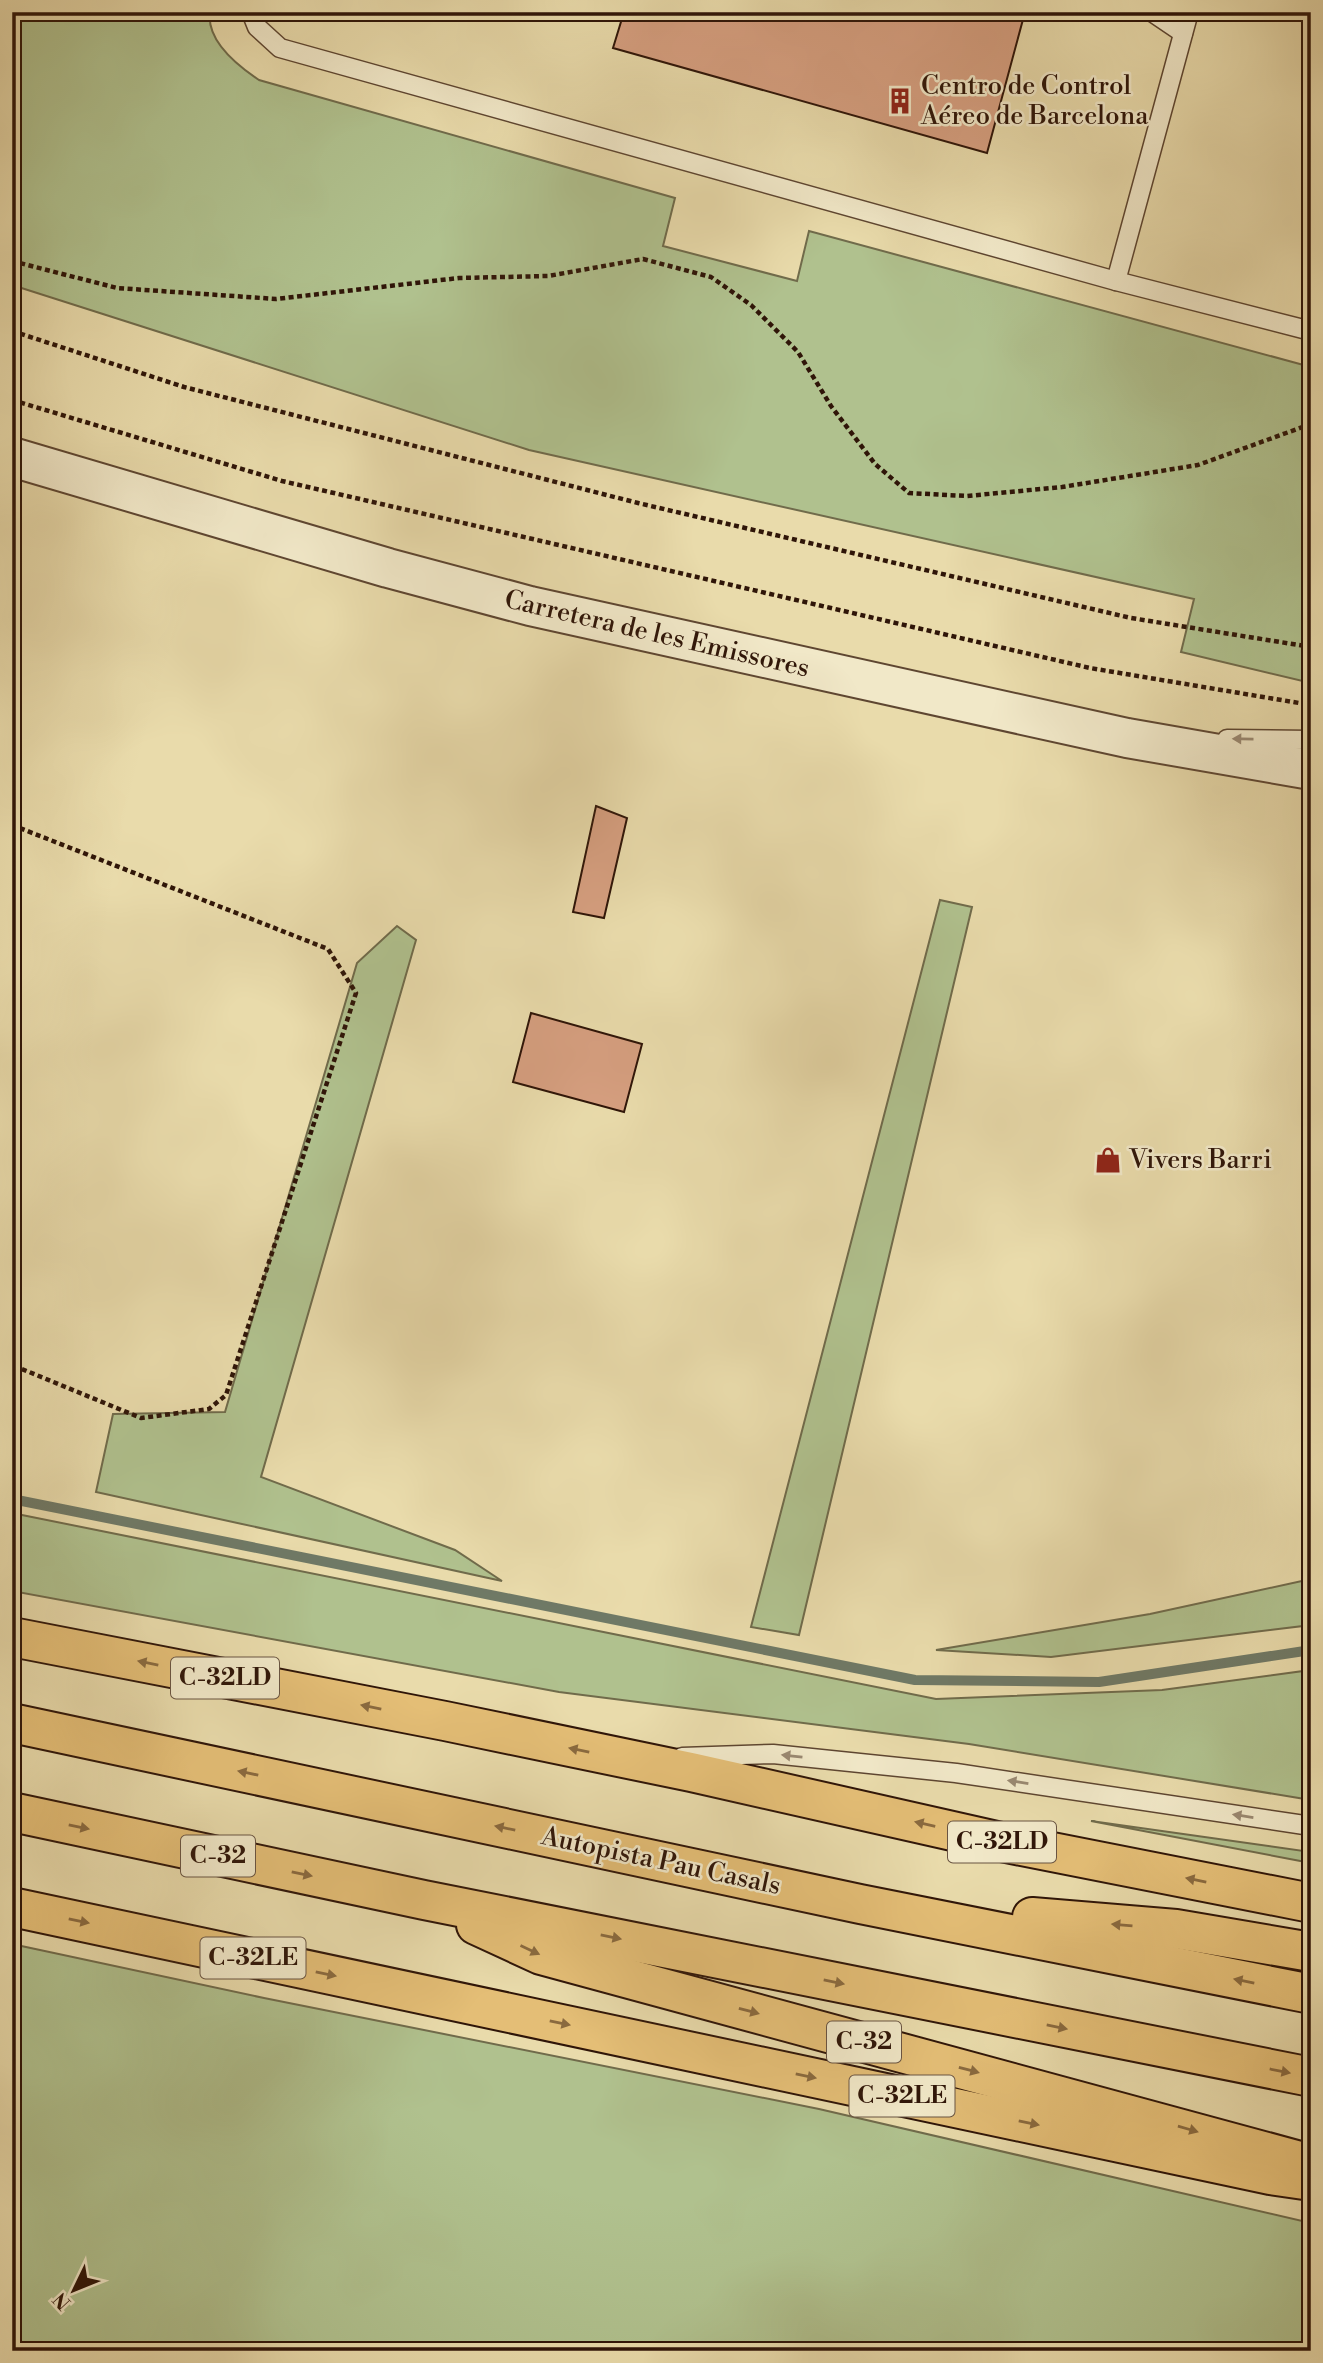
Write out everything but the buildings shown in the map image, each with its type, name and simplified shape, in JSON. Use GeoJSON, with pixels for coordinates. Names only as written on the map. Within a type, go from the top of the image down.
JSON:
{"type":"FeatureCollection","features":[{"type":"Feature","properties":{"kind":"highway","name":"C-32LD"},"geometry":{"type":"LineString","coordinates":[[12,1637],[636,1762],[1001,1842],[1311,1903]]}},
{"type":"Feature","properties":{"kind":"highway","name":"Autopista Pau Casals"},"geometry":{"type":"LineString","coordinates":[[12,1723],[860,1904],[1311,1994]]}},
{"type":"Feature","properties":{"kind":"highway","name":"C-32"},"geometry":{"type":"LineString","coordinates":[[12,1812],[424,1900],[1311,2077]]}},
{"type":"Feature","properties":{"kind":"highway","name":"C-32"},"geometry":{"type":"LineString","coordinates":[[424,1900],[541,1955],[1311,2164]]}},
{"type":"Feature","properties":{"kind":"highway"},"geometry":{"type":"LineString","coordinates":[[860,1904],[1176,1929],[1311,1952]]}},
{"type":"Feature","properties":{"kind":"highway","name":"C-32LE"},"geometry":{"type":"LineString","coordinates":[[12,1907],[1270,2175],[1311,2180]]}},
{"type":"Feature","properties":{"kind":"street","name":"Carretera de les Emissores"},"geometry":{"type":"LineString","coordinates":[[12,457],[388,568],[530,606],[1126,738],[1311,770]]}},
{"type":"Feature","properties":{"kind":"lane"},"geometry":{"type":"LineString","coordinates":[[251,12],[257,27],[280,48],[1116,281],[1311,331]]}},
{"type":"Feature","properties":{"kind":"lane"},"geometry":{"type":"LineString","coordinates":[[1152,12],[1184,33]]}},
{"type":"Feature","properties":{"kind":"lane"},"geometry":{"type":"LineString","coordinates":[[1116,281],[1189,12]]}},
{"type":"Feature","properties":{"kind":"lane"},"geometry":{"type":"LineString","coordinates":[[1126,738],[1311,740]]}},
{"type":"Feature","properties":{"kind":"lane"},"geometry":{"type":"LineString","coordinates":[[636,1762],[699,1755],[774,1754],[956,1773],[1311,1826]]}},
{"type":"Feature","properties":{"kind":"path"},"geometry":{"type":"LineString","coordinates":[[12,261],[117,288],[276,299],[459,278],[548,276],[643,259],[711,277],[751,305],[798,352],[831,406],[875,464],[909,493],[967,496],[1062,486],[1198,465],[1311,424]]}},
{"type":"Feature","properties":{"kind":"path"},"geometry":{"type":"LineString","coordinates":[[12,331],[184,387],[638,503],[1130,618],[1311,647]]}},
{"type":"Feature","properties":{"kind":"path"},"geometry":{"type":"LineString","coordinates":[[12,400],[295,484],[1090,668],[1311,705]]}},
{"type":"Feature","properties":{"kind":"path"},"geometry":{"type":"LineString","coordinates":[[12,825],[328,950],[356,993],[226,1395],[209,1409],[141,1418],[12,1365]]}},
{"type":"Feature","properties":{"kind":"green space"},"geometry":{"type":"Polygon","coordinates":[[[12,12],[210,12],[210,23],[218,43],[233,60],[259,80],[675,198],[663,246],[797,281],[809,231],[1311,367],[1311,683],[1181,652],[1194,599],[529,450],[12,285],[12,12]]]}},
{"type":"Feature","properties":{"kind":"green space"},"geometry":{"type":"Polygon","coordinates":[[[940,900],[972,907],[799,1635],[751,1627],[940,900]]]}},
{"type":"Feature","properties":{"kind":"green space"},"geometry":{"type":"Polygon","coordinates":[[[397,926],[416,940],[261,1477],[455,1550],[502,1581],[96,1492],[113,1414],[225,1412],[357,963],[397,926]]]}},
{"type":"Feature","properties":{"kind":"green space"},"geometry":{"type":"Polygon","coordinates":[[[12,1513],[936,1699],[1162,1690],[1311,1670],[1311,1800],[969,1744],[559,1692],[12,1591],[12,1513]]]}},
{"type":"Feature","properties":{"kind":"green space"},"geometry":{"type":"Polygon","coordinates":[[[1311,1579],[1311,1625],[1051,1657],[936,1650],[1150,1614],[1311,1579]]]}},
{"type":"Feature","properties":{"kind":"green space"},"geometry":{"type":"Polygon","coordinates":[[[1091,1821],[1311,1852],[1311,1863],[1091,1821]]]}},
{"type":"Feature","properties":{"kind":"green space"},"geometry":{"type":"Polygon","coordinates":[[[12,1944],[264,1998],[819,2109],[1311,2223],[1311,2351],[12,2351],[12,1944]]]}},
{"type":"Feature","properties":{"kind":"waterway"},"geometry":{"type":"LineString","coordinates":[[12,1499],[915,1680],[1099,1682],[1311,1650]]}},
{"type":"Feature","properties":{"kind":"place","name":"Centro de Control Aéreo de Barcelona"},"geometry":{"type":"Point","coordinates":[900,101]}},
{"type":"Feature","properties":{"kind":"place","name":"Vivers Barri"},"geometry":{"type":"Point","coordinates":[1108,1160]}}]}
